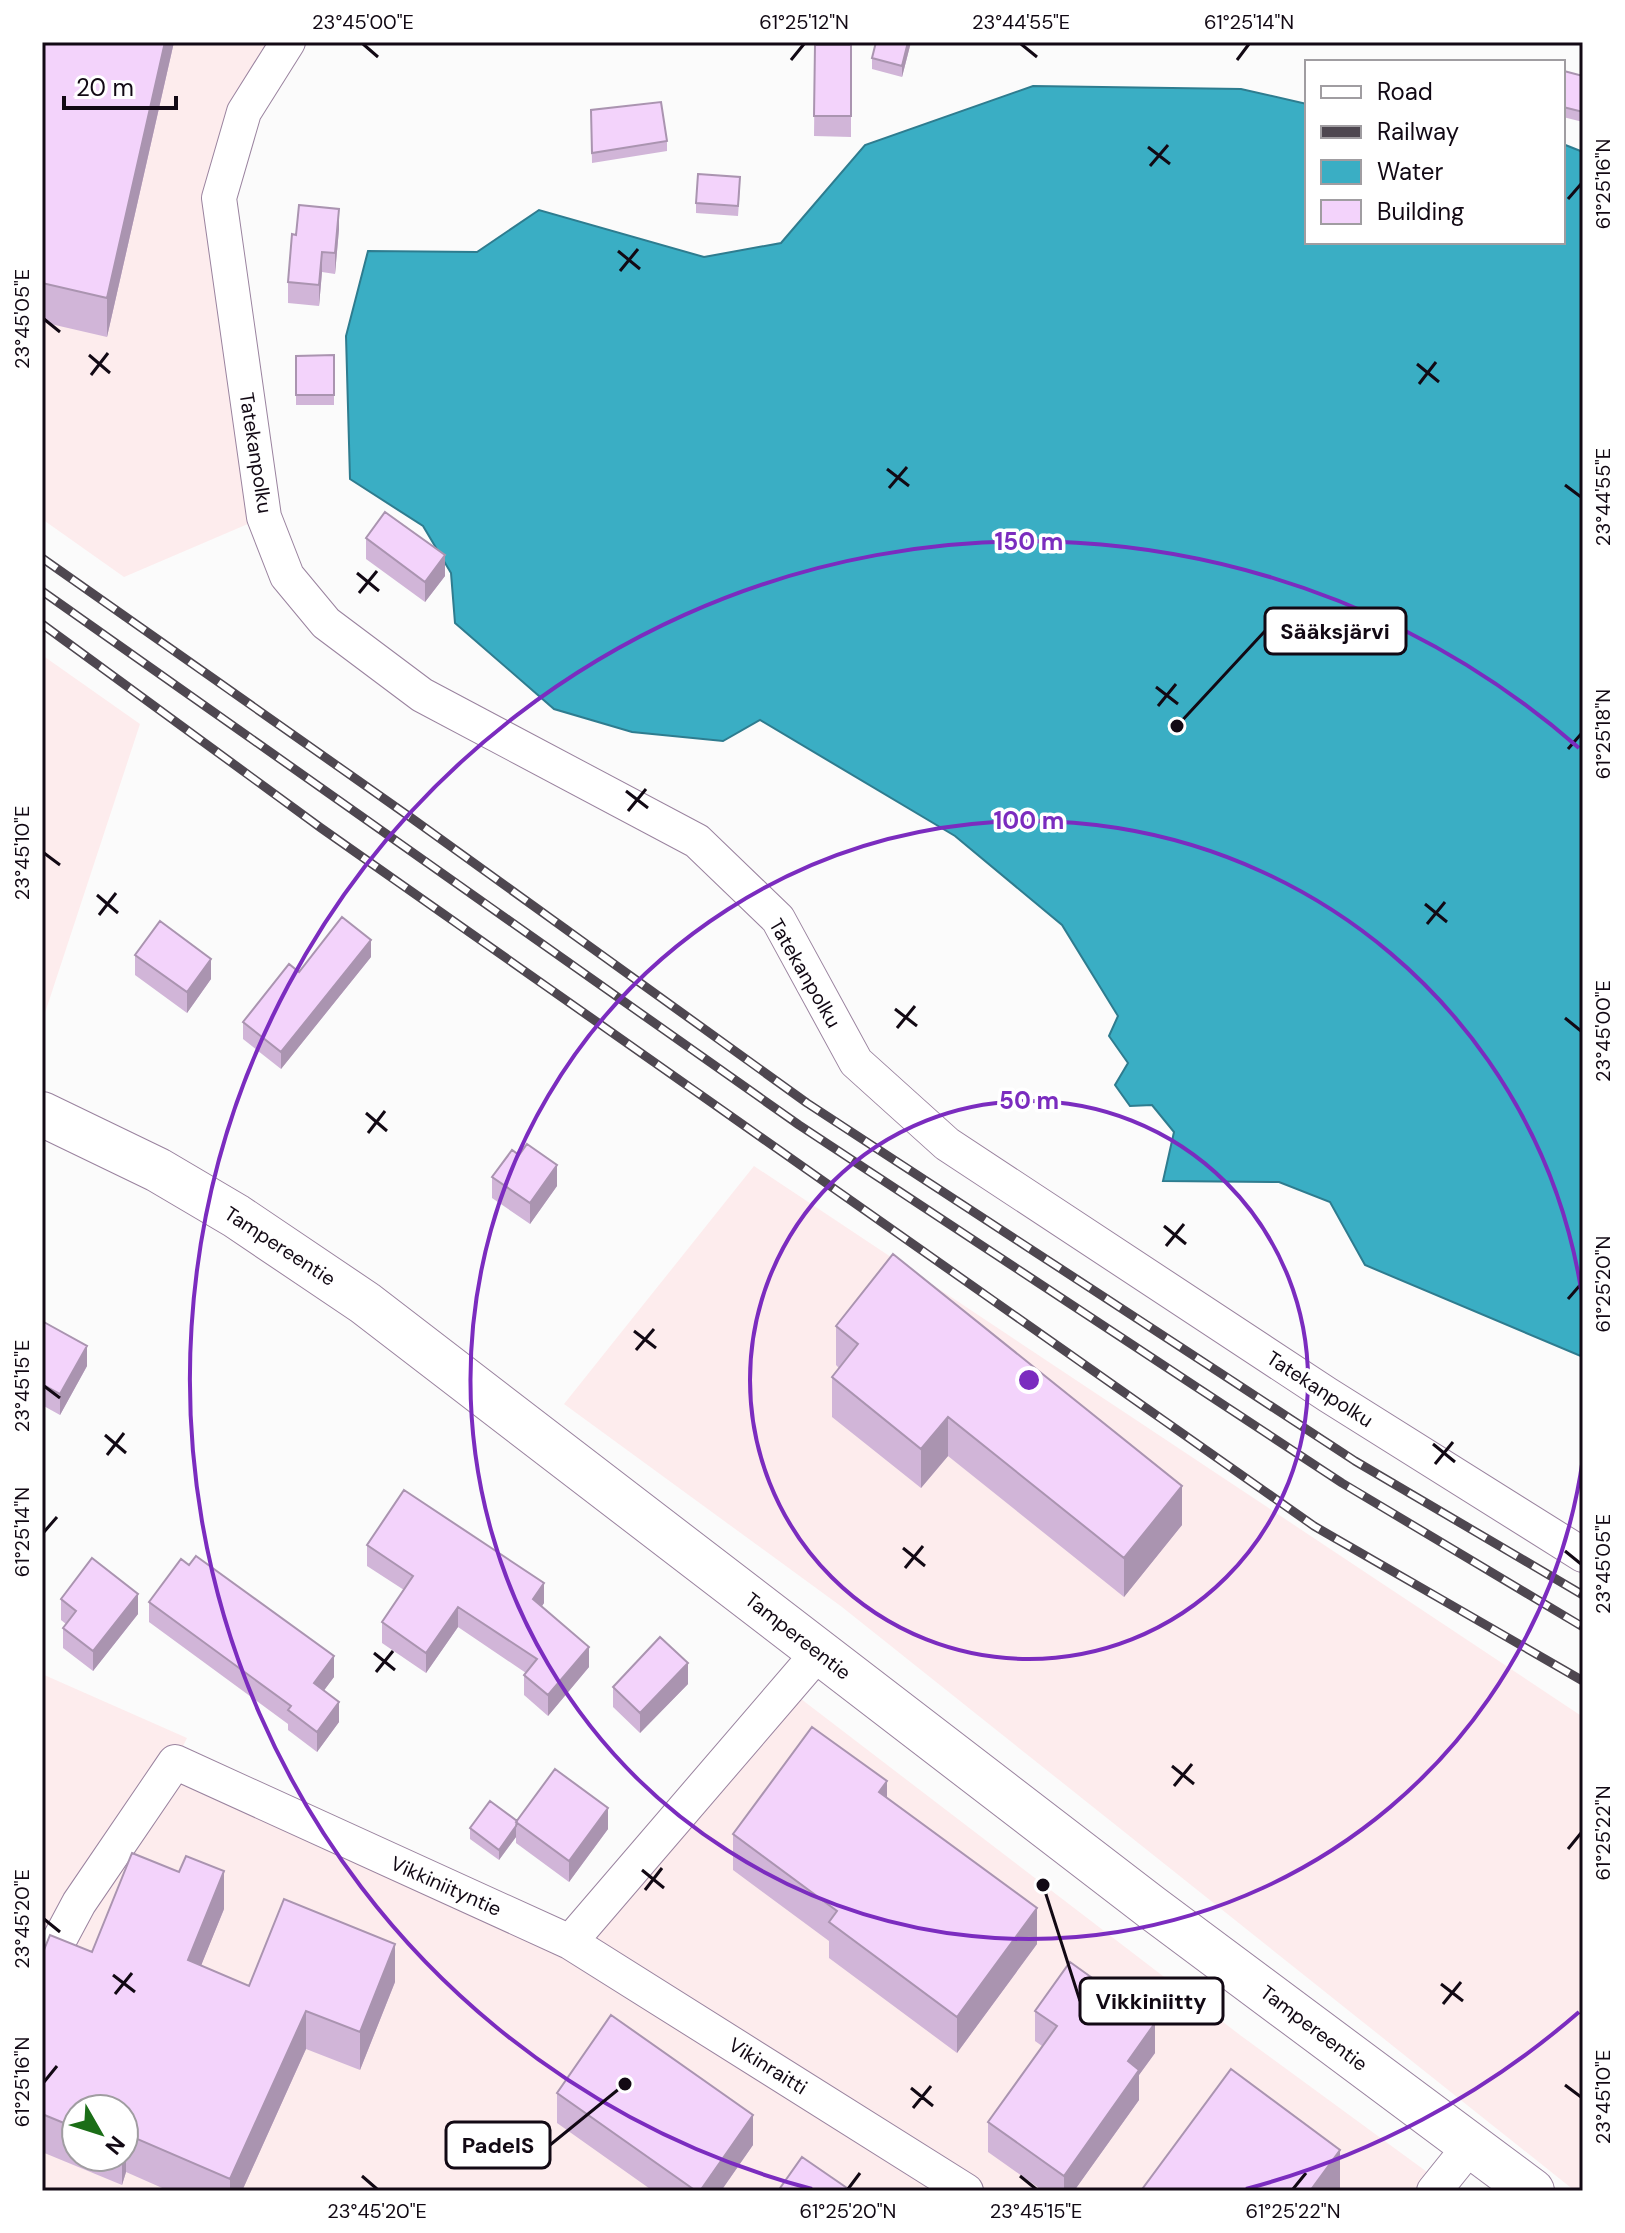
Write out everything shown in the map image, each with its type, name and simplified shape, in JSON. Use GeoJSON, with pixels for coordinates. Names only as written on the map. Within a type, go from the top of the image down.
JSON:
{"type":"FeatureCollection","features":[{"type":"Feature","properties":{"kind":"main road","name":"Tampereentie"},"geometry":{"type":"LineString","coordinates":[[42,1114],[158,1170],[312,1266],[466,1378],[1151,1907],[1532,2191]]}},
{"type":"Feature","properties":{"kind":"street","name":"Tatekanpolku"},"geometry":{"type":"LineString","coordinates":[[288,42],[244,112],[219,198],[264,517],[287,576],[326,623],[422,695],[697,841],[778,919],[856,1062],[947,1144],[1328,1395],[1583,1555]]}},
{"type":"Feature","properties":{"kind":"street"},"geometry":{"type":"LineString","coordinates":[[570,1942],[819,1652]]}},
{"type":"Feature","properties":{"kind":"street","name":"Vikkiniityntie"},"geometry":{"type":"LineString","coordinates":[[56,1946],[79,1903],[175,1762],[570,1942]]}},
{"type":"Feature","properties":{"kind":"street","name":"Vikinraitti"},"geometry":{"type":"LineString","coordinates":[[570,1942],[966,2191]]}},
{"type":"Feature","properties":{"kind":"street"},"geometry":{"type":"LineString","coordinates":[[1434,2191],[1471,2145]]}},
{"type":"Feature","properties":{"kind":"shaded area"},"geometry":{"type":"Polygon","coordinates":[[[42,42],[288,42],[219,198],[264,517],[124,577],[42,519],[42,42]]]}},
{"type":"Feature","properties":{"kind":"shaded area"},"geometry":{"type":"Polygon","coordinates":[[[42,655],[140,724],[42,1022],[42,655]]]}},
{"type":"Feature","properties":{"kind":"shaded area"},"geometry":{"type":"Polygon","coordinates":[[[754,1166],[1583,1717],[1583,2191],[1575,2191],[842,1607],[564,1404],[754,1166]]]}},
{"type":"Feature","properties":{"kind":"shaded area"},"geometry":{"type":"Polygon","coordinates":[[[42,1674],[187,1738],[175,1762],[570,1942],[788,1689],[1240,2035],[1453,2191],[42,2191],[42,1674]]]}},
{"type":"Feature","properties":{"kind":"water"},"geometry":{"type":"Polygon","coordinates":[[[1033,86],[1241,89],[1305,104],[1305,244],[1565,244],[1565,145],[1583,152],[1583,1357],[1365,1265],[1330,1202],[1279,1182],[1163,1181],[1174,1132],[1152,1105],[1130,1106],[1115,1085],[1128,1063],[1109,1036],[1118,1016],[1062,925],[955,836],[760,720],[723,741],[632,732],[554,709],[455,623],[451,573],[423,526],[350,479],[346,336],[368,251],[477,252],[539,210],[704,257],[781,243],[865,145],[1033,86]]]}},
{"type":"Feature","properties":{"kind":"building"},"geometry":{"type":"Polygon","coordinates":[[[42,42],[165,42],[107,298],[42,283],[42,42]]]}},
{"type":"Feature","properties":{"kind":"building"},"geometry":{"type":"Polygon","coordinates":[[[876,42],[908,42],[902,66],[872,58],[876,42]]]}},
{"type":"Feature","properties":{"kind":"building"},"geometry":{"type":"Polygon","coordinates":[[[815,45],[851,45],[851,116],[814,116],[815,45]]]}},
{"type":"Feature","properties":{"kind":"building"},"geometry":{"type":"Polygon","coordinates":[[[1565,71],[1583,76],[1583,112],[1565,108],[1565,71]]]}},
{"type":"Feature","properties":{"kind":"building"},"geometry":{"type":"Polygon","coordinates":[[[661,102],[667,141],[592,153],[591,110],[661,102]]]}},
{"type":"Feature","properties":{"kind":"building"},"geometry":{"type":"Polygon","coordinates":[[[698,174],[740,177],[738,206],[696,203],[698,174]]]}},
{"type":"Feature","properties":{"kind":"building"},"geometry":{"type":"Polygon","coordinates":[[[299,205],[339,209],[335,253],[322,252],[319,285],[288,282],[292,234],[296,235],[299,205]]]}},
{"type":"Feature","properties":{"kind":"building"},"geometry":{"type":"Polygon","coordinates":[[[334,355],[334,395],[296,395],[296,356],[334,355]]]}},
{"type":"Feature","properties":{"kind":"building"},"geometry":{"type":"Polygon","coordinates":[[[385,512],[445,555],[425,582],[366,538],[385,512]]]}},
{"type":"Feature","properties":{"kind":"building"},"geometry":{"type":"Polygon","coordinates":[[[342,917],[371,940],[281,1052],[243,1022],[289,964],[299,972],[342,917]]]}},
{"type":"Feature","properties":{"kind":"building"},"geometry":{"type":"Polygon","coordinates":[[[160,921],[211,959],[187,992],[135,955],[160,921]]]}},
{"type":"Feature","properties":{"kind":"building"},"geometry":{"type":"Polygon","coordinates":[[[527,1144],[557,1165],[530,1203],[492,1177],[512,1150],[519,1155],[527,1144]]]}},
{"type":"Feature","properties":{"kind":"building"},"geometry":{"type":"Polygon","coordinates":[[[893,1254],[1182,1486],[1124,1558],[948,1417],[921,1449],[832,1377],[858,1344],[836,1326],[893,1254]]]}},
{"type":"Feature","properties":{"kind":"building"},"geometry":{"type":"Polygon","coordinates":[[[42,1321],[87,1346],[60,1394],[42,1384],[42,1321]]]}},
{"type":"Feature","properties":{"kind":"building"},"geometry":{"type":"Polygon","coordinates":[[[404,1490],[544,1583],[533,1599],[589,1647],[548,1695],[524,1675],[537,1659],[458,1607],[426,1653],[382,1622],[413,1576],[367,1545],[404,1490]]]}},
{"type":"Feature","properties":{"kind":"building"},"geometry":{"type":"Polygon","coordinates":[[[196,1556],[334,1656],[314,1683],[339,1702],[317,1732],[288,1710],[291,1706],[149,1602],[181,1559],[189,1565],[196,1556]]]}},
{"type":"Feature","properties":{"kind":"building"},"geometry":{"type":"Polygon","coordinates":[[[92,1558],[138,1594],[93,1651],[63,1628],[76,1611],[61,1599],[92,1558]]]}},
{"type":"Feature","properties":{"kind":"building"},"geometry":{"type":"Polygon","coordinates":[[[660,1637],[688,1663],[640,1713],[613,1687],[660,1637]]]}},
{"type":"Feature","properties":{"kind":"building"},"geometry":{"type":"Polygon","coordinates":[[[812,1727],[887,1781],[879,1792],[1037,1908],[957,2017],[829,1922],[837,1911],[733,1834],[812,1727]]]}},
{"type":"Feature","properties":{"kind":"building"},"geometry":{"type":"Polygon","coordinates":[[[555,1769],[608,1808],[569,1861],[516,1822],[555,1769]]]}},
{"type":"Feature","properties":{"kind":"building"},"geometry":{"type":"Polygon","coordinates":[[[490,1801],[517,1821],[499,1850],[470,1828],[490,1801]]]}},
{"type":"Feature","properties":{"kind":"building"},"geometry":{"type":"Polygon","coordinates":[[[132,1853],[179,1872],[186,1856],[224,1871],[188,1960],[249,1986],[284,1899],[395,1944],[360,2032],[306,2011],[230,2179],[140,2140],[140,2093],[60,2093],[60,2121],[42,2114],[42,1955],[50,1935],[92,1952],[132,1853]]]}},
{"type":"Feature","properties":{"kind":"building"},"geometry":{"type":"Polygon","coordinates":[[[1070,1962],[1155,2023],[1128,2061],[1139,2070],[1064,2176],[988,2122],[1057,2026],[1035,2011],[1070,1962]]]}},
{"type":"Feature","properties":{"kind":"building"},"geometry":{"type":"Polygon","coordinates":[[[611,2015],[753,2115],[700,2191],[557,2093],[611,2015]]]}},
{"type":"Feature","properties":{"kind":"building"},"geometry":{"type":"Polygon","coordinates":[[[1231,2069],[1340,2150],[1310,2191],[1148,2191],[1143,2188],[1231,2069]]]}},
{"type":"Feature","properties":{"kind":"building"},"geometry":{"type":"Polygon","coordinates":[[[802,2157],[847,2188],[845,2191],[778,2191],[802,2157]]]}},
{"type":"Feature","properties":{"kind":"railway"},"geometry":{"type":"LineString","coordinates":[[42,558],[410,817],[807,1103],[1355,1461],[1583,1595]]}},
{"type":"Feature","properties":{"kind":"railway"},"geometry":{"type":"LineString","coordinates":[[42,591],[799,1125],[1342,1483],[1583,1627]]}},
{"type":"Feature","properties":{"kind":"railway"},"geometry":{"type":"LineString","coordinates":[[42,624],[321,828],[1314,1526],[1583,1681]]}},
{"type":"Feature","properties":{"kind":"place","name":"Sääksjärvi"},"geometry":{"type":"Point","coordinates":[1177,726]}},
{"type":"Feature","properties":{"kind":"place","name":"Vikkiniitty"},"geometry":{"type":"Point","coordinates":[1043,1885]}},
{"type":"Feature","properties":{"kind":"place","name":"PadelS"},"geometry":{"type":"Point","coordinates":[625,2084]}}]}
